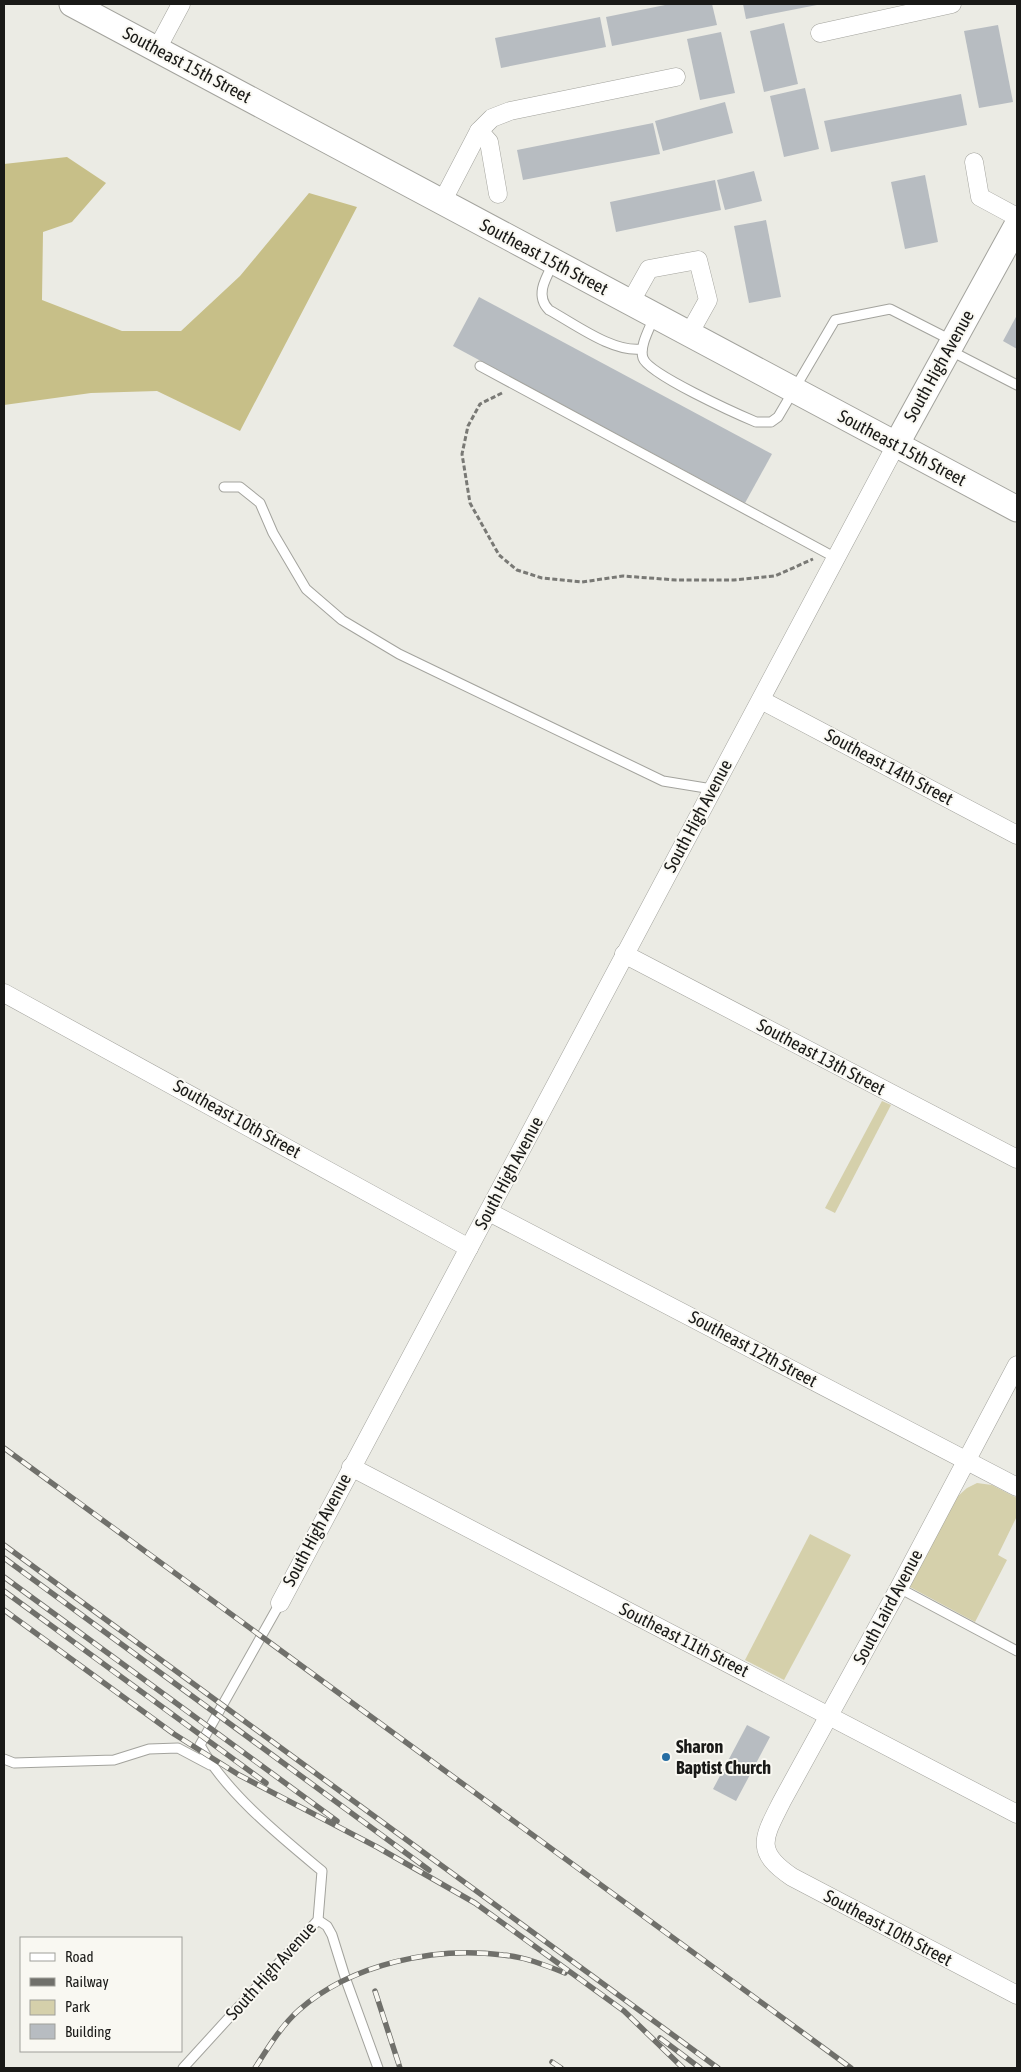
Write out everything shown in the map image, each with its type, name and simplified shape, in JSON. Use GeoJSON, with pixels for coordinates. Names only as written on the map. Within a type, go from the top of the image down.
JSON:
{"type":"FeatureCollection","features":[{"type":"Feature","properties":{"kind":"main road","name":"Southeast 15th Street"},"geometry":{"type":"LineString","coordinates":[[72,4],[896,445],[1016,504]]}},
{"type":"Feature","properties":{"kind":"main road","name":"South High Avenue"},"geometry":{"type":"LineString","coordinates":[[896,445],[1017,225]]}},
{"type":"Feature","properties":{"kind":"street"},"geometry":{"type":"LineString","coordinates":[[157,49],[181,4]]}},
{"type":"Feature","properties":{"kind":"street"},"geometry":{"type":"LineString","coordinates":[[820,33],[952,4]]}},
{"type":"Feature","properties":{"kind":"street"},"geometry":{"type":"LineString","coordinates":[[442,202],[479,131],[492,118],[510,111],[676,77]]}},
{"type":"Feature","properties":{"kind":"street"},"geometry":{"type":"LineString","coordinates":[[479,131],[489,142],[498,194]]}},
{"type":"Feature","properties":{"kind":"street"},"geometry":{"type":"LineString","coordinates":[[974,162],[980,197],[1017,217]]}},
{"type":"Feature","properties":{"kind":"street"},"geometry":{"type":"LineString","coordinates":[[630,303],[648,269],[698,260],[708,300],[689,334]]}},
{"type":"Feature","properties":{"kind":"street","name":"South High Avenue"},"geometry":{"type":"LineString","coordinates":[[280,1602],[761,700],[830,555],[896,445]]}},
{"type":"Feature","properties":{"kind":"street","name":"Southeast 14th Street"},"geometry":{"type":"LineString","coordinates":[[761,700],[1017,834]]}},
{"type":"Feature","properties":{"kind":"street","name":"Southeast 13th Street"},"geometry":{"type":"LineString","coordinates":[[624,954],[1017,1159]]}},
{"type":"Feature","properties":{"kind":"street","name":"Southeast 10th Street"},"geometry":{"type":"LineString","coordinates":[[4,993],[469,1248]]}},
{"type":"Feature","properties":{"kind":"street","name":"Southeast 12th Street"},"geometry":{"type":"LineString","coordinates":[[489,1212],[1017,1487]]}},
{"type":"Feature","properties":{"kind":"street","name":"South Laird Avenue"},"geometry":{"type":"LineString","coordinates":[[766,1852],[766,1841],[770,1826],[1017,1365]]}},
{"type":"Feature","properties":{"kind":"street","name":"Southeast 11th Street"},"geometry":{"type":"LineString","coordinates":[[351,1467],[1017,1814]]}},
{"type":"Feature","properties":{"kind":"street","name":"Southeast 10th Street"},"geometry":{"type":"LineString","coordinates":[[766,1852],[772,1862],[792,1876],[1017,1995]]}},
{"type":"Feature","properties":{"kind":"lane"},"geometry":{"type":"LineString","coordinates":[[554,262],[546,278],[541,296],[543,304],[549,310],[615,346],[631,350],[642,349]]}},
{"type":"Feature","properties":{"kind":"lane"},"geometry":{"type":"LineString","coordinates":[[655,316],[642,349],[643,358],[648,366],[675,382],[756,422],[771,422],[778,417],[835,320],[890,309],[1017,385]]}},
{"type":"Feature","properties":{"kind":"lane"},"geometry":{"type":"LineString","coordinates":[[480,366],[830,555]]}},
{"type":"Feature","properties":{"kind":"lane"},"geometry":{"type":"LineString","coordinates":[[224,487],[240,487],[260,502],[273,533],[306,589],[342,620],[399,654],[627,765],[663,781],[712,789]]}},
{"type":"Feature","properties":{"kind":"lane"},"geometry":{"type":"LineString","coordinates":[[899,1588],[1017,1651]]}},
{"type":"Feature","properties":{"kind":"lane","name":"South High Avenue"},"geometry":{"type":"LineString","coordinates":[[183,2068],[318,1920],[322,1872],[276,1833],[211,1765],[200,1745],[280,1602]]}},
{"type":"Feature","properties":{"kind":"lane"},"geometry":{"type":"LineString","coordinates":[[4,1759],[14,1763],[114,1760],[149,1749],[178,1748],[211,1765]]}},
{"type":"Feature","properties":{"kind":"lane"},"geometry":{"type":"LineString","coordinates":[[318,1920],[327,1926],[332,1934],[346,1980],[378,2068]]}},
{"type":"Feature","properties":{"kind":"path"},"geometry":{"type":"LineString","coordinates":[[504,391],[480,404],[468,426],[462,454],[470,503],[499,555],[517,570],[542,578],[582,582],[623,576],[676,580],[734,580],[775,576],[830,555]]}},
{"type":"Feature","properties":{"kind":"green space"},"geometry":{"type":"Polygon","coordinates":[[[882,1101],[891,1105],[835,1213],[825,1208],[882,1101]]]}},
{"type":"Feature","properties":{"kind":"green space"},"geometry":{"type":"Polygon","coordinates":[[[977,1483],[992,1485],[1017,1498],[1017,1516],[998,1555],[1007,1560],[975,1622],[908,1586],[957,1497],[967,1488],[977,1483]]]}},
{"type":"Feature","properties":{"kind":"green space"},"geometry":{"type":"Polygon","coordinates":[[[810,1534],[851,1555],[784,1680],[745,1660],[810,1534]]]}},
{"type":"Feature","properties":{"kind":"shaded area"},"geometry":{"type":"Polygon","coordinates":[[[67,157],[106,183],[72,222],[43,232],[42,300],[122,331],[181,331],[240,276],[309,193],[357,207],[240,431],[157,391],[91,393],[4,405],[4,164],[67,157]]]}},
{"type":"Feature","properties":{"kind":"building"},"geometry":{"type":"Polygon","coordinates":[[[670,4],[712,4],[717,25],[612,46],[606,17],[670,4]]]}},
{"type":"Feature","properties":{"kind":"building"},"geometry":{"type":"Polygon","coordinates":[[[743,4],[817,4],[817,5],[746,19],[743,4]]]}},
{"type":"Feature","properties":{"kind":"building"},"geometry":{"type":"Polygon","coordinates":[[[600,17],[606,47],[501,68],[495,38],[600,17]]]}},
{"type":"Feature","properties":{"kind":"building"},"geometry":{"type":"Polygon","coordinates":[[[784,23],[798,84],[764,92],[750,31],[784,23]]]}},
{"type":"Feature","properties":{"kind":"building"},"geometry":{"type":"Polygon","coordinates":[[[998,25],[1013,102],[979,108],[964,31],[998,25]]]}},
{"type":"Feature","properties":{"kind":"building"},"geometry":{"type":"Polygon","coordinates":[[[721,32],[735,93],[700,100],[687,39],[721,32]]]}},
{"type":"Feature","properties":{"kind":"building"},"geometry":{"type":"Polygon","coordinates":[[[805,88],[819,149],[784,157],[770,96],[805,88]]]}},
{"type":"Feature","properties":{"kind":"building"},"geometry":{"type":"Polygon","coordinates":[[[961,94],[967,125],[831,152],[824,121],[961,94]]]}},
{"type":"Feature","properties":{"kind":"building"},"geometry":{"type":"Polygon","coordinates":[[[725,102],[733,133],[663,151],[655,121],[725,102]]]}},
{"type":"Feature","properties":{"kind":"building"},"geometry":{"type":"Polygon","coordinates":[[[653,123],[660,154],[523,180],[517,150],[653,123]]]}},
{"type":"Feature","properties":{"kind":"building"},"geometry":{"type":"Polygon","coordinates":[[[754,171],[762,201],[725,210],[717,180],[754,171]]]}},
{"type":"Feature","properties":{"kind":"building"},"geometry":{"type":"Polygon","coordinates":[[[925,175],[938,242],[905,249],[891,182],[925,175]]]}},
{"type":"Feature","properties":{"kind":"building"},"geometry":{"type":"Polygon","coordinates":[[[715,180],[721,210],[616,232],[610,202],[715,180]]]}},
{"type":"Feature","properties":{"kind":"building"},"geometry":{"type":"Polygon","coordinates":[[[766,220],[781,297],[749,303],[734,226],[766,220]]]}},
{"type":"Feature","properties":{"kind":"building"},"geometry":{"type":"Polygon","coordinates":[[[479,297],[772,454],[745,503],[453,346],[479,297]]]}},
{"type":"Feature","properties":{"kind":"building"},"geometry":{"type":"Polygon","coordinates":[[[1017,315],[1017,349],[1003,341],[1017,315]]]}},
{"type":"Feature","properties":{"kind":"building"},"geometry":{"type":"Polygon","coordinates":[[[747,1725],[770,1737],[736,1801],[713,1789],[747,1725]]]}},
{"type":"Feature","properties":{"kind":"railway"},"geometry":{"type":"LineString","coordinates":[[4,1448],[851,2068]]}},
{"type":"Feature","properties":{"kind":"railway"},"geometry":{"type":"LineString","coordinates":[[4,1545],[718,2068]]}},
{"type":"Feature","properties":{"kind":"railway"},"geometry":{"type":"LineString","coordinates":[[4,1558],[429,1870]]}},
{"type":"Feature","properties":{"kind":"railway"},"geometry":{"type":"LineString","coordinates":[[4,1577],[337,1821]]}},
{"type":"Feature","properties":{"kind":"railway"},"geometry":{"type":"LineString","coordinates":[[4,1591],[266,1783]]}},
{"type":"Feature","properties":{"kind":"railway"},"geometry":{"type":"LineString","coordinates":[[4,1610],[174,1734],[239,1775],[377,1847],[475,1903],[624,2011],[683,2068]]}},
{"type":"Feature","properties":{"kind":"railway"},"geometry":{"type":"LineString","coordinates":[[255,2068],[286,2023],[299,2010],[320,1994],[368,1970],[422,1956],[477,1953],[519,1958],[565,1973]]}},
{"type":"Feature","properties":{"kind":"railway"},"geometry":{"type":"LineString","coordinates":[[375,1991],[400,2068]]}},
{"type":"Feature","properties":{"kind":"railway"},"geometry":{"type":"LineString","coordinates":[[660,2038],[700,2068]]}},
{"type":"Feature","properties":{"kind":"railway"},"geometry":{"type":"LineString","coordinates":[[552,2062],[561,2068]]}},
{"type":"Feature","properties":{"kind":"place","name":"Sharon Baptist Church"},"geometry":{"type":"Point","coordinates":[666,1757]}}]}
